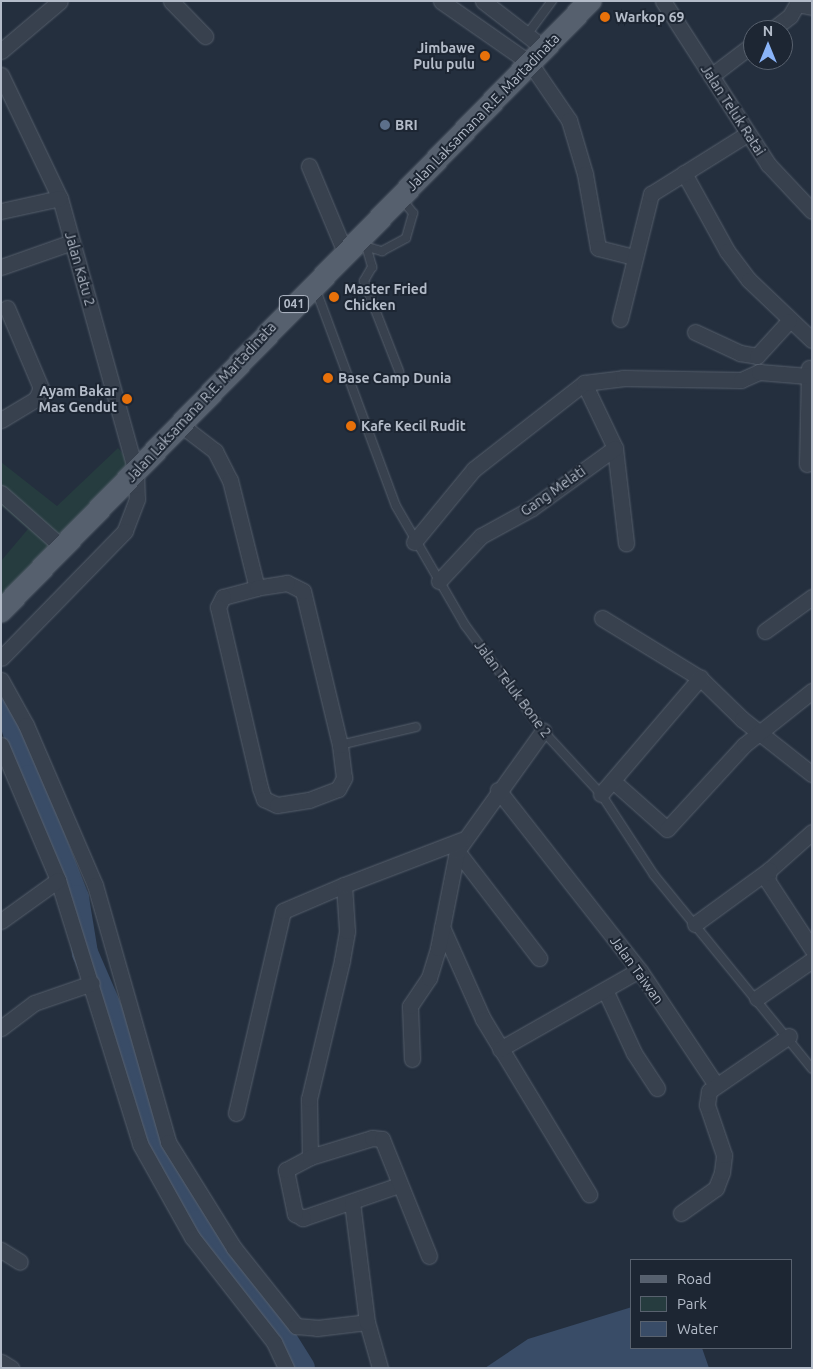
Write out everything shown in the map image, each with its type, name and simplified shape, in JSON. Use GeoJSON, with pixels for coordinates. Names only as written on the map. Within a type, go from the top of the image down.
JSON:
{"type":"FeatureCollection","features":[{"type":"Feature","properties":{"kind":"main road","name":"Jalan Laksamana R.E. Martadinata"},"geometry":{"type":"LineString","coordinates":[[1,611],[61,546],[182,425],[314,283],[356,247],[400,196],[538,56],[584,3]]}},
{"type":"Feature","properties":{"kind":"street"},"geometry":{"type":"LineString","coordinates":[[171,1],[205,36]]}},
{"type":"Feature","properties":{"kind":"street"},"geometry":{"type":"LineString","coordinates":[[441,1],[538,56]]}},
{"type":"Feature","properties":{"kind":"street"},"geometry":{"type":"LineString","coordinates":[[484,1],[526,36],[538,56],[569,120],[585,174],[598,248],[634,258]]}},
{"type":"Feature","properties":{"kind":"street","name":"Jalan Teluk Ratai"},"geometry":{"type":"LineString","coordinates":[[663,1],[768,164],[812,211]]}},
{"type":"Feature","properties":{"kind":"street"},"geometry":{"type":"LineString","coordinates":[[1,51],[57,2]]}},
{"type":"Feature","properties":{"kind":"street"},"geometry":{"type":"LineString","coordinates":[[785,20],[790,16],[797,4],[812,7]]}},
{"type":"Feature","properties":{"kind":"street"},"geometry":{"type":"LineString","coordinates":[[711,76],[743,52]]}},
{"type":"Feature","properties":{"kind":"street","name":"Jalan Katu 2"},"geometry":{"type":"LineString","coordinates":[[1,75],[60,198],[136,472],[138,499],[125,530],[1,658]]}},
{"type":"Feature","properties":{"kind":"street"},"geometry":{"type":"LineString","coordinates":[[620,318],[648,199],[747,134]]}},
{"type":"Feature","properties":{"kind":"street"},"geometry":{"type":"LineString","coordinates":[[309,166],[356,247]]}},
{"type":"Feature","properties":{"kind":"street"},"geometry":{"type":"LineString","coordinates":[[684,174],[727,251],[789,321],[812,340]]}},
{"type":"Feature","properties":{"kind":"street"},"geometry":{"type":"LineString","coordinates":[[1,211],[60,198]]}},
{"type":"Feature","properties":{"kind":"street"},"geometry":{"type":"LineString","coordinates":[[1,267],[72,242]]}},
{"type":"Feature","properties":{"kind":"street"},"geometry":{"type":"LineString","coordinates":[[1,420],[36,399],[41,388],[7,308]]}},
{"type":"Feature","properties":{"kind":"street"},"geometry":{"type":"LineString","coordinates":[[757,356],[789,321]]}},
{"type":"Feature","properties":{"kind":"street"},"geometry":{"type":"LineString","coordinates":[[695,332],[740,353],[810,370]]}},
{"type":"Feature","properties":{"kind":"street"},"geometry":{"type":"LineString","coordinates":[[414,542],[474,469],[584,383],[623,378],[741,380],[759,372],[810,370]]}},
{"type":"Feature","properties":{"kind":"street"},"geometry":{"type":"LineString","coordinates":[[807,464],[810,370]]}},
{"type":"Feature","properties":{"kind":"street"},"geometry":{"type":"LineString","coordinates":[[584,383],[615,448],[626,543]]}},
{"type":"Feature","properties":{"kind":"street"},"geometry":{"type":"LineString","coordinates":[[182,425],[215,452],[230,480],[257,588]]}},
{"type":"Feature","properties":{"kind":"street","name":"Gang Melati"},"geometry":{"type":"LineString","coordinates":[[439,581],[481,536],[532,508],[615,448]]}},
{"type":"Feature","properties":{"kind":"street"},"geometry":{"type":"LineString","coordinates":[[1,493],[61,546]]}},
{"type":"Feature","properties":{"kind":"street"},"geometry":{"type":"LineString","coordinates":[[287,583],[303,591],[340,745],[344,778],[338,789],[309,800],[277,805],[264,798],[218,607],[223,597],[257,588],[287,583]]}},
{"type":"Feature","properties":{"kind":"street"},"geometry":{"type":"LineString","coordinates":[[765,631],[812,597]]}},
{"type":"Feature","properties":{"kind":"street"},"geometry":{"type":"LineString","coordinates":[[602,618],[700,678],[760,732],[812,774]]}},
{"type":"Feature","properties":{"kind":"street"},"geometry":{"type":"LineString","coordinates":[[601,794],[700,678]]}},
{"type":"Feature","properties":{"kind":"street"},"geometry":{"type":"LineString","coordinates":[[1,680],[26,725],[95,885],[168,1142],[234,1248],[296,1326],[317,1328],[367,1322]]}},
{"type":"Feature","properties":{"kind":"street"},"geometry":{"type":"LineString","coordinates":[[613,781],[667,829],[744,745],[812,691]]}},
{"type":"Feature","properties":{"kind":"street"},"geometry":{"type":"LineString","coordinates":[[412,1058],[410,1006],[429,978],[460,845],[498,790],[543,731]]}},
{"type":"Feature","properties":{"kind":"street"},"geometry":{"type":"LineString","coordinates":[[1,746],[58,880],[92,983],[140,1144],[163,1190],[192,1237],[274,1342],[286,1368]]}},
{"type":"Feature","properties":{"kind":"street","name":"Jalan Taiwan"},"geometry":{"type":"LineString","coordinates":[[498,790],[639,970],[716,1085]]}},
{"type":"Feature","properties":{"kind":"street"},"geometry":{"type":"LineString","coordinates":[[695,924],[769,870],[812,832]]}},
{"type":"Feature","properties":{"kind":"street"},"geometry":{"type":"LineString","coordinates":[[236,1113],[283,911],[344,885],[460,845]]}},
{"type":"Feature","properties":{"kind":"street"},"geometry":{"type":"LineString","coordinates":[[460,845],[539,958]]}},
{"type":"Feature","properties":{"kind":"street"},"geometry":{"type":"LineString","coordinates":[[769,870],[767,883],[812,949]]}},
{"type":"Feature","properties":{"kind":"street"},"geometry":{"type":"LineString","coordinates":[[1,921],[58,880]]}},
{"type":"Feature","properties":{"kind":"street"},"geometry":{"type":"LineString","coordinates":[[310,1157],[313,1071],[347,930],[344,885]]}},
{"type":"Feature","properties":{"kind":"street"},"geometry":{"type":"LineString","coordinates":[[442,927],[500,1049],[589,1194]]}},
{"type":"Feature","properties":{"kind":"street"},"geometry":{"type":"LineString","coordinates":[[758,998],[812,960]]}},
{"type":"Feature","properties":{"kind":"street"},"geometry":{"type":"LineString","coordinates":[[500,1049],[606,992],[639,970]]}},
{"type":"Feature","properties":{"kind":"street"},"geometry":{"type":"LineString","coordinates":[[1,1028],[34,1003],[92,983]]}},
{"type":"Feature","properties":{"kind":"street"},"geometry":{"type":"LineString","coordinates":[[606,992],[634,1053],[657,1088]]}},
{"type":"Feature","properties":{"kind":"street"},"geometry":{"type":"LineString","coordinates":[[681,1213],[716,1188],[722,1172],[724,1155],[708,1105],[709,1091],[789,1036]]}},
{"type":"Feature","properties":{"kind":"street"},"geometry":{"type":"LineString","coordinates":[[399,1185],[307,1218],[295,1214],[286,1170],[310,1157],[377,1137],[385,1142],[399,1185],[429,1256]]}},
{"type":"Feature","properties":{"kind":"street"},"geometry":{"type":"LineString","coordinates":[[352,1202],[367,1322],[380,1368]]}},
{"type":"Feature","properties":{"kind":"street"},"geometry":{"type":"LineString","coordinates":[[1,1250],[20,1262]]}},
{"type":"Feature","properties":{"kind":"street"},"geometry":{"type":"LineString","coordinates":[[1,1362],[11,1368]]}},
{"type":"Feature","properties":{"kind":"lane"},"geometry":{"type":"LineString","coordinates":[[526,36],[552,1]]}},
{"type":"Feature","properties":{"kind":"lane"},"geometry":{"type":"LineString","coordinates":[[356,247],[393,248],[406,238],[413,213],[400,196]]}},
{"type":"Feature","properties":{"kind":"lane"},"geometry":{"type":"LineString","coordinates":[[356,247],[372,267],[364,281],[399,372]]}},
{"type":"Feature","properties":{"kind":"lane","name":"Jalan Teluk Bone 2"},"geometry":{"type":"LineString","coordinates":[[314,283],[396,506],[414,542],[502,679],[543,731],[601,794],[654,874],[789,1036],[812,1069]]}},
{"type":"Feature","properties":{"kind":"lane"},"geometry":{"type":"LineString","coordinates":[[340,745],[416,727]]}},
{"type":"Feature","properties":{"kind":"green space"},"geometry":{"type":"Polygon","coordinates":[[[118,448],[132,465],[1,599],[1,561],[28,529],[1,505],[1,462],[57,506],[118,448]]]}},
{"type":"Feature","properties":{"kind":"water"},"geometry":{"type":"Polygon","coordinates":[[[630,1308],[630,1349],[702,1349],[709,1368],[485,1368],[528,1339],[630,1308]]]}},
{"type":"Feature","properties":{"kind":"waterway"},"geometry":{"type":"LineString","coordinates":[[1,708],[13,723],[29,778],[76,898],[85,953],[134,1066],[155,1151],[197,1223],[260,1301],[302,1368]]}},
{"type":"Feature","properties":{"kind":"place","name":"Warkop 69"},"geometry":{"type":"Point","coordinates":[605,17]}},
{"type":"Feature","properties":{"kind":"place","name":"Jimbawe Pulu pulu"},"geometry":{"type":"Point","coordinates":[485,56]}},
{"type":"Feature","properties":{"kind":"place","name":"BRI"},"geometry":{"type":"Point","coordinates":[385,125]}},
{"type":"Feature","properties":{"kind":"place","name":"Master Fried Chicken"},"geometry":{"type":"Point","coordinates":[334,297]}},
{"type":"Feature","properties":{"kind":"place","name":"Base Camp Dunia"},"geometry":{"type":"Point","coordinates":[328,378]}},
{"type":"Feature","properties":{"kind":"place","name":"Ayam Bakar Mas Gendut"},"geometry":{"type":"Point","coordinates":[127,399]}},
{"type":"Feature","properties":{"kind":"place","name":"Kafe Kecil Rudit"},"geometry":{"type":"Point","coordinates":[351,426]}}]}
